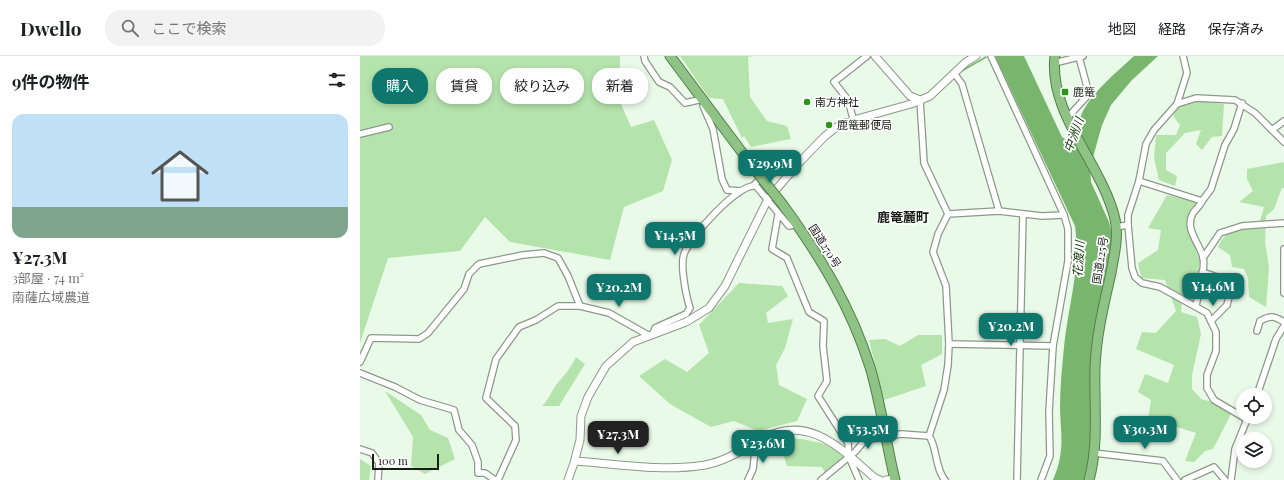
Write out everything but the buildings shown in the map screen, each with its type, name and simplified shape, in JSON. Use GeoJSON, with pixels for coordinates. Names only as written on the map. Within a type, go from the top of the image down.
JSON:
{"type":"FeatureCollection","features":[{"type":"Feature","properties":{"kind":"highway","name":"国道270号"},"geometry":{"type":"LineString","coordinates":[[670,56],[796,224],[836,286],[854,321],[870,368],[886,437],[892,480]]}},
{"type":"Feature","properties":{"kind":"highway","name":"国道225号"},"geometry":{"type":"LineString","coordinates":[[1055,60],[1057,88],[1068,117],[1095,170],[1109,202],[1115,222],[1116,246],[1103,312],[1095,366],[1094,453],[1089,480]]}},
{"type":"Feature","properties":{"kind":"street"},"geometry":{"type":"LineString","coordinates":[[644,56],[645,61],[659,82],[670,87],[686,103],[704,100],[703,106],[713,129],[722,179],[726,190],[740,191]]}},
{"type":"Feature","properties":{"kind":"street"},"geometry":{"type":"LineString","coordinates":[[854,122],[848,100],[834,82],[867,56]]}},
{"type":"Feature","properties":{"kind":"street"},"geometry":{"type":"LineString","coordinates":[[875,56],[905,92],[912,98],[920,100]]}},
{"type":"Feature","properties":{"kind":"street"},"geometry":{"type":"LineString","coordinates":[[568,480],[580,440],[581,416],[588,396],[606,366],[633,342],[686,322],[709,308],[725,286],[768,199],[814,146],[835,128],[854,122],[857,119],[911,104],[930,96],[954,73],[976,56]]}},
{"type":"Feature","properties":{"kind":"street"},"geometry":{"type":"LineString","coordinates":[[991,56],[1064,215],[1068,229],[1068,260],[1053,346],[1049,412],[1050,456],[1041,480]]}},
{"type":"Feature","properties":{"kind":"street"},"geometry":{"type":"LineString","coordinates":[[1055,60],[1081,56],[1089,94],[1068,117]]}},
{"type":"Feature","properties":{"kind":"street"},"geometry":{"type":"LineString","coordinates":[[1183,56],[1187,74],[1177,104],[1154,130],[1146,144],[1139,181],[1128,215],[1132,268],[1135,277],[1142,283],[1160,287],[1207,313],[1216,332],[1216,351],[1207,375],[1207,388],[1214,400],[1236,412]]}},
{"type":"Feature","properties":{"kind":"street"},"geometry":{"type":"LineString","coordinates":[[954,73],[962,84],[999,211]]}},
{"type":"Feature","properties":{"kind":"street"},"geometry":{"type":"LineString","coordinates":[[1177,104],[1196,98],[1210,97],[1235,100],[1242,103],[1255,113],[1284,142]]}},
{"type":"Feature","properties":{"kind":"street"},"geometry":{"type":"LineString","coordinates":[[920,100],[924,163],[948,214]]}},
{"type":"Feature","properties":{"kind":"street"},"geometry":{"type":"LineString","coordinates":[[1196,306],[1203,258],[1192,233],[1191,220],[1194,212],[1211,189],[1225,145],[1234,129],[1242,103]]}},
{"type":"Feature","properties":{"kind":"street"},"geometry":{"type":"LineString","coordinates":[[1272,130],[1284,121]]}},
{"type":"Feature","properties":{"kind":"street"},"geometry":{"type":"LineString","coordinates":[[360,134],[389,127]]}},
{"type":"Feature","properties":{"kind":"street"},"geometry":{"type":"LineString","coordinates":[[651,334],[655,328],[686,314],[690,308],[687,296],[684,254],[696,233],[740,191],[753,186],[758,180],[778,170],[795,168]]}},
{"type":"Feature","properties":{"kind":"street"},"geometry":{"type":"LineString","coordinates":[[1139,181],[1202,201]]}},
{"type":"Feature","properties":{"kind":"street"},"geometry":{"type":"LineString","coordinates":[[753,186],[768,199],[778,215],[789,226],[796,224]]}},
{"type":"Feature","properties":{"kind":"street"},"geometry":{"type":"LineString","coordinates":[[948,214],[999,211],[1023,214],[1064,215]]}},
{"type":"Feature","properties":{"kind":"street"},"geometry":{"type":"LineString","coordinates":[[939,480],[940,474],[938,462],[929,436],[944,390],[948,365],[949,344],[946,286],[933,252],[938,234],[948,214]]}},
{"type":"Feature","properties":{"kind":"street"},"geometry":{"type":"LineString","coordinates":[[1017,480],[1023,214]]}},
{"type":"Feature","properties":{"kind":"street"},"geometry":{"type":"LineString","coordinates":[[778,215],[772,249],[787,258],[809,312],[824,321],[823,346],[827,381],[818,396],[848,443],[849,457],[859,480]]}},
{"type":"Feature","properties":{"kind":"street"},"geometry":{"type":"LineString","coordinates":[[1115,222],[1128,225]]}},
{"type":"Feature","properties":{"kind":"street"},"geometry":{"type":"LineString","coordinates":[[1203,258],[1220,233],[1242,226],[1284,223]]}},
{"type":"Feature","properties":{"kind":"street"},"geometry":{"type":"LineString","coordinates":[[1284,249],[1284,293]]}},
{"type":"Feature","properties":{"kind":"street"},"geometry":{"type":"LineString","coordinates":[[360,362],[371,338],[419,339],[428,333],[464,289],[469,274],[479,264],[523,254],[544,253],[558,258],[568,276],[580,306]]}},
{"type":"Feature","properties":{"kind":"street"},"geometry":{"type":"LineString","coordinates":[[1202,272],[1227,280],[1232,284],[1227,305],[1211,321]]}},
{"type":"Feature","properties":{"kind":"street"},"geometry":{"type":"LineString","coordinates":[[360,373],[420,400],[454,410],[459,430],[472,444],[478,462],[478,473],[485,473],[497,480],[516,440],[515,426],[486,398],[496,359],[519,327],[536,320],[558,306],[580,306],[609,313],[651,334]]}},
{"type":"Feature","properties":{"kind":"street"},"geometry":{"type":"LineString","coordinates":[[1257,331],[1260,321],[1269,316],[1274,316],[1284,322]]}},
{"type":"Feature","properties":{"kind":"street"},"geometry":{"type":"LineString","coordinates":[[1259,388],[1276,339],[1284,326]]}},
{"type":"Feature","properties":{"kind":"street"},"geometry":{"type":"LineString","coordinates":[[949,344],[1053,346]]}},
{"type":"Feature","properties":{"kind":"street"},"geometry":{"type":"LineString","coordinates":[[1230,480],[1235,449],[1245,424]]}},
{"type":"Feature","properties":{"kind":"street"},"geometry":{"type":"LineString","coordinates":[[575,460],[689,467],[728,458],[756,442],[782,430],[800,429],[820,436],[832,443],[875,478],[880,480]]}},
{"type":"Feature","properties":{"kind":"street"},"geometry":{"type":"LineString","coordinates":[[821,480],[849,457],[865,440],[901,434],[929,436]]}},
{"type":"Feature","properties":{"kind":"street"},"geometry":{"type":"LineString","coordinates":[[748,480],[754,469],[756,442]]}},
{"type":"Feature","properties":{"kind":"street"},"geometry":{"type":"LineString","coordinates":[[360,449],[372,453],[378,463],[378,480]]}},
{"type":"Feature","properties":{"kind":"street"},"geometry":{"type":"LineString","coordinates":[[1094,453],[1163,461],[1177,480]]}},
{"type":"Feature","properties":{"kind":"street"},"geometry":{"type":"LineString","coordinates":[[1185,480],[1214,466],[1225,480]]}},
{"type":"Feature","properties":{"kind":"street"},"geometry":{"type":"LineString","coordinates":[[940,474],[945,480]]}},
{"type":"Feature","properties":{"kind":"shaded area"},"geometry":{"type":"Polygon","coordinates":[[[360,56],[620,56],[620,68],[592,68],[592,104],[621,104],[631,127],[654,120],[672,160],[663,191],[624,207],[610,260],[510,242],[485,217],[460,251],[388,258],[360,343],[360,56]]]}},
{"type":"Feature","properties":{"kind":"shaded area"},"geometry":{"type":"Polygon","coordinates":[[[680,56],[754,56],[748,57],[750,97],[767,121],[787,126],[791,139],[751,147],[744,136],[742,138],[723,99],[709,98],[680,56]]]}},
{"type":"Feature","properties":{"kind":"shaded area"},"geometry":{"type":"Polygon","coordinates":[[[1197,101],[1224,104],[1222,136],[1212,137],[1202,150],[1196,144],[1201,130],[1185,133],[1166,153],[1166,170],[1177,176],[1175,186],[1159,180],[1154,158],[1156,135],[1176,135],[1180,125],[1173,116],[1179,106],[1197,101]]]}},
{"type":"Feature","properties":{"kind":"shaded area"},"geometry":{"type":"Polygon","coordinates":[[[1284,162],[1284,188],[1282,188],[1274,209],[1266,216],[1265,242],[1269,267],[1266,307],[1249,297],[1248,278],[1244,269],[1232,267],[1230,255],[1218,247],[1224,237],[1228,234],[1241,230],[1253,229],[1260,221],[1264,207],[1239,202],[1253,191],[1247,179],[1247,169],[1284,162]]]}},
{"type":"Feature","properties":{"kind":"shaded area"},"geometry":{"type":"Polygon","coordinates":[[[1167,195],[1197,202],[1188,218],[1189,233],[1200,261],[1197,285],[1183,290],[1181,312],[1197,317],[1201,334],[1192,375],[1192,389],[1201,399],[1212,402],[1231,414],[1213,449],[1205,451],[1194,462],[1185,461],[1196,433],[1174,426],[1147,426],[1151,400],[1138,392],[1145,374],[1168,383],[1174,365],[1136,349],[1142,332],[1156,333],[1176,311],[1165,280],[1141,278],[1138,263],[1158,250],[1161,230],[1148,228],[1167,195]]]}},
{"type":"Feature","properties":{"kind":"shaded area"},"geometry":{"type":"Polygon","coordinates":[[[739,283],[782,286],[788,296],[766,313],[768,323],[793,319],[785,348],[776,365],[779,385],[807,399],[797,421],[758,431],[734,421],[711,427],[670,404],[639,376],[665,359],[687,372],[709,353],[699,325],[739,283]]]}},
{"type":"Feature","properties":{"kind":"shaded area"},"geometry":{"type":"Polygon","coordinates":[[[918,335],[942,335],[942,354],[921,365],[926,386],[884,400],[869,340],[885,339],[900,346],[918,335]]]}},
{"type":"Feature","properties":{"kind":"shaded area"},"geometry":{"type":"Polygon","coordinates":[[[576,357],[585,364],[559,406],[542,406],[569,369],[576,357]]]}},
{"type":"Feature","properties":{"kind":"shaded area"},"geometry":{"type":"Polygon","coordinates":[[[385,391],[421,415],[430,430],[448,438],[455,459],[425,474],[411,466],[413,437],[385,391]]]}},
{"type":"Feature","properties":{"kind":"shaded area"},"geometry":{"type":"Polygon","coordinates":[[[778,438],[802,439],[830,445],[844,457],[825,473],[822,467],[787,466],[778,438]]]}},
{"type":"Feature","properties":{"kind":"shaded area"},"geometry":{"type":"Polygon","coordinates":[[[360,459],[371,466],[369,480],[360,480],[360,459]]]}},
{"type":"Feature","properties":{"kind":"water"},"geometry":{"type":"Polygon","coordinates":[[[995,56],[1024,56],[1062,137],[1068,141],[1073,135],[1081,115],[1088,103],[1113,75],[1134,56],[1158,56],[1131,81],[1111,105],[1102,125],[1090,168],[1091,182],[1109,222],[1112,234],[1113,249],[1101,296],[1091,355],[1090,452],[1084,480],[1053,480],[1061,453],[1061,385],[1063,355],[1075,273],[1075,226],[995,56]]]}},
{"type":"Feature","properties":{"kind":"waterway"},"geometry":{"type":"LineString","coordinates":[[960,72],[986,57]]}},
{"type":"Feature","properties":{"kind":"place","name":"鹿篭"},"geometry":{"type":"Point","coordinates":[1065,92]}},
{"type":"Feature","properties":{"kind":"place","name":"南方神社"},"geometry":{"type":"Point","coordinates":[807,102]}},
{"type":"Feature","properties":{"kind":"place","name":"鹿篭郵便局"},"geometry":{"type":"Point","coordinates":[829,125]}},
{"type":"Feature","properties":{"kind":"district","name":"鹿篭麓町"},"geometry":{"type":"Point","coordinates":[903,217]}},
{"type":"Feature","properties":{"kind":"water label","name":"中洲川"},"geometry":{"type":"Point","coordinates":[1074,135]}},
{"type":"Feature","properties":{"kind":"water label","name":"花渡川"},"geometry":{"type":"Point","coordinates":[1079,259]}}]}
